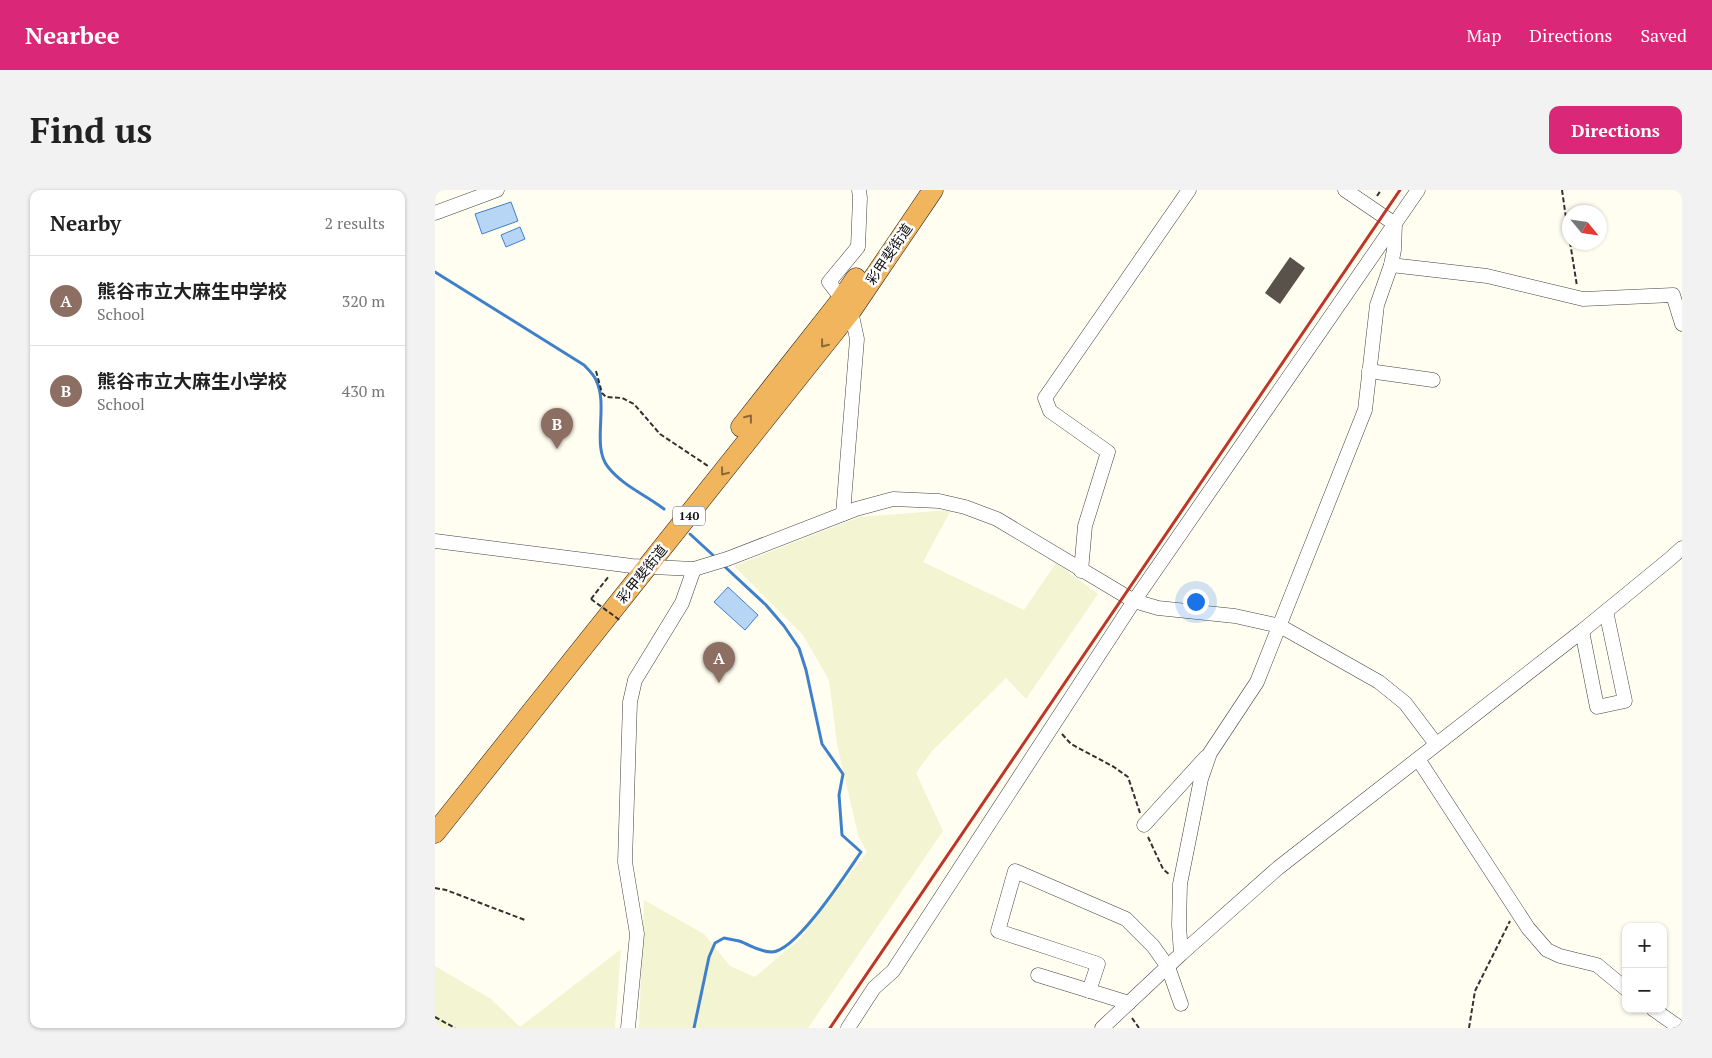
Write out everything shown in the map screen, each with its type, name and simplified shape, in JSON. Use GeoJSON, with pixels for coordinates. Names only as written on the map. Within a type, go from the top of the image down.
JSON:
{"type":"FeatureCollection","features":[{"type":"Feature","properties":{"kind":"highway","name":"彩甲斐街道"},"geometry":{"type":"LineString","coordinates":[[435,834],[631,568],[710,467],[846,305],[916,190]]}},
{"type":"Feature","properties":{"kind":"highway","name":"彩甲斐街道"},"geometry":{"type":"LineString","coordinates":[[435,812],[846,305],[933,190]]}},
{"type":"Feature","properties":{"kind":"street"},"geometry":{"type":"LineString","coordinates":[[435,212],[497,190]]}},
{"type":"Feature","properties":{"kind":"street"},"geometry":{"type":"LineString","coordinates":[[843,514],[857,339],[846,305],[829,282],[858,246],[861,198],[859,190]]}},
{"type":"Feature","properties":{"kind":"street"},"geometry":{"type":"LineString","coordinates":[[1081,571],[1085,526],[1108,452],[1050,411],[1045,398],[1189,190]]}},
{"type":"Feature","properties":{"kind":"street"},"geometry":{"type":"LineString","coordinates":[[1345,190],[1395,224]]}},
{"type":"Feature","properties":{"kind":"street"},"geometry":{"type":"LineString","coordinates":[[847,1028],[874,988],[893,971],[1134,602],[1418,190]]}},
{"type":"Feature","properties":{"kind":"street"},"geometry":{"type":"LineString","coordinates":[[1144,825],[1209,753],[1257,682],[1365,410],[1377,304],[1391,265],[1394,250],[1395,224]]}},
{"type":"Feature","properties":{"kind":"street"},"geometry":{"type":"LineString","coordinates":[[1391,265],[1487,276],[1579,298],[1678,294],[1682,324]]}},
{"type":"Feature","properties":{"kind":"street"},"geometry":{"type":"LineString","coordinates":[[1369,371],[1433,380]]}},
{"type":"Feature","properties":{"kind":"street"},"geometry":{"type":"LineString","coordinates":[[435,541],[631,568],[694,569],[721,561],[843,514],[893,500],[939,501],[965,507],[997,519],[1134,602],[1158,608],[1235,616],[1280,626],[1379,682],[1405,703],[1436,744]]}},
{"type":"Feature","properties":{"kind":"street"},"geometry":{"type":"LineString","coordinates":[[1102,1028],[1181,954],[1278,868],[1581,631],[1682,548]]}},
{"type":"Feature","properties":{"kind":"street"},"geometry":{"type":"LineString","coordinates":[[628,1028],[637,934],[625,862],[631,702],[635,680],[682,603],[694,569]]}},
{"type":"Feature","properties":{"kind":"street"},"geometry":{"type":"LineString","coordinates":[[1581,631],[1597,707],[1625,701],[1606,611]]}},
{"type":"Feature","properties":{"kind":"street"},"geometry":{"type":"LineString","coordinates":[[1181,954],[1179,925],[1180,884],[1201,779],[1209,753]]}},
{"type":"Feature","properties":{"kind":"street"},"geometry":{"type":"LineString","coordinates":[[1418,759],[1527,928],[1547,950],[1560,956],[1597,965],[1622,986]]}},
{"type":"Feature","properties":{"kind":"street"},"geometry":{"type":"LineString","coordinates":[[1089,991],[1098,964],[998,931],[1015,871],[1126,919],[1153,946],[1168,967],[1181,1004]]}},
{"type":"Feature","properties":{"kind":"street"},"geometry":{"type":"LineString","coordinates":[[1038,975],[1129,1004]]}},
{"type":"Feature","properties":{"kind":"street"},"geometry":{"type":"LineString","coordinates":[[1659,1013],[1680,1028]]}},
{"type":"Feature","properties":{"kind":"path"},"geometry":{"type":"LineString","coordinates":[[1562,190],[1564,205]]}},
{"type":"Feature","properties":{"kind":"path"},"geometry":{"type":"LineString","coordinates":[[1571,250],[1579,298]]}},
{"type":"Feature","properties":{"kind":"path"},"geometry":{"type":"LineString","coordinates":[[596,371],[606,397],[622,398],[633,404],[660,434],[710,467]]}},
{"type":"Feature","properties":{"kind":"path"},"geometry":{"type":"LineString","coordinates":[[621,621],[591,599],[631,568]]}},
{"type":"Feature","properties":{"kind":"path"},"geometry":{"type":"LineString","coordinates":[[1053,725],[1071,744],[1113,766],[1128,777],[1150,844],[1163,869],[1180,884]]}},
{"type":"Feature","properties":{"kind":"path"},"geometry":{"type":"LineString","coordinates":[[435,888],[446,890],[525,920]]}},
{"type":"Feature","properties":{"kind":"path"},"geometry":{"type":"LineString","coordinates":[[1469,1028],[1475,991],[1515,910]]}},
{"type":"Feature","properties":{"kind":"path"},"geometry":{"type":"LineString","coordinates":[[435,1017],[455,1028]]}},
{"type":"Feature","properties":{"kind":"green space"},"geometry":{"type":"Polygon","coordinates":[[[951,510],[923,562],[1024,610],[1056,563],[1098,594],[1026,699],[1006,678],[932,751],[916,773],[943,831],[808,1028],[639,1028],[644,900],[704,934],[730,966],[755,977],[800,939],[867,852],[858,835],[837,744],[829,680],[803,635],[734,566],[859,517],[951,510]]]}},
{"type":"Feature","properties":{"kind":"green space"},"geometry":{"type":"Polygon","coordinates":[[[621,949],[615,1028],[435,1028],[435,966],[491,999],[520,1027],[621,949]]]}},
{"type":"Feature","properties":{"kind":"water"},"geometry":{"type":"Polygon","coordinates":[[[511,202],[518,221],[482,234],[475,214],[511,202]]]}},
{"type":"Feature","properties":{"kind":"water"},"geometry":{"type":"Polygon","coordinates":[[[520,227],[525,239],[506,247],[501,235],[520,227]]]}},
{"type":"Feature","properties":{"kind":"water"},"geometry":{"type":"Polygon","coordinates":[[[728,587],[758,615],[745,630],[714,602],[728,587]]]}},
{"type":"Feature","properties":{"kind":"building"},"geometry":{"type":"Polygon","coordinates":[[[1290,257],[1305,268],[1280,304],[1265,293],[1290,257]]]}},
{"type":"Feature","properties":{"kind":"waterway"},"geometry":{"type":"LineString","coordinates":[[435,272],[587,368],[595,378],[600,390],[600,437],[603,458],[608,467],[621,480],[664,509]]}},
{"type":"Feature","properties":{"kind":"waterway"},"geometry":{"type":"LineString","coordinates":[[690,534],[715,557]]}},
{"type":"Feature","properties":{"kind":"waterway"},"geometry":{"type":"LineString","coordinates":[[694,1028],[709,957],[715,943],[724,938],[739,941],[767,952],[782,948],[794,939],[821,909],[861,852],[842,835],[839,795],[843,774],[822,744],[806,670],[799,648],[766,605],[723,565]]}},
{"type":"Feature","properties":{"kind":"railway"},"geometry":{"type":"LineString","coordinates":[[830,1028],[1400,190]]}},
{"type":"Feature","properties":{"kind":"place","name":"熊谷市立大麻生小学校"},"geometry":{"type":"Point","coordinates":[557,449]}},
{"type":"Feature","properties":{"kind":"place","name":"熊谷市立大麻生中学校"},"geometry":{"type":"Point","coordinates":[719,683]}}]}
